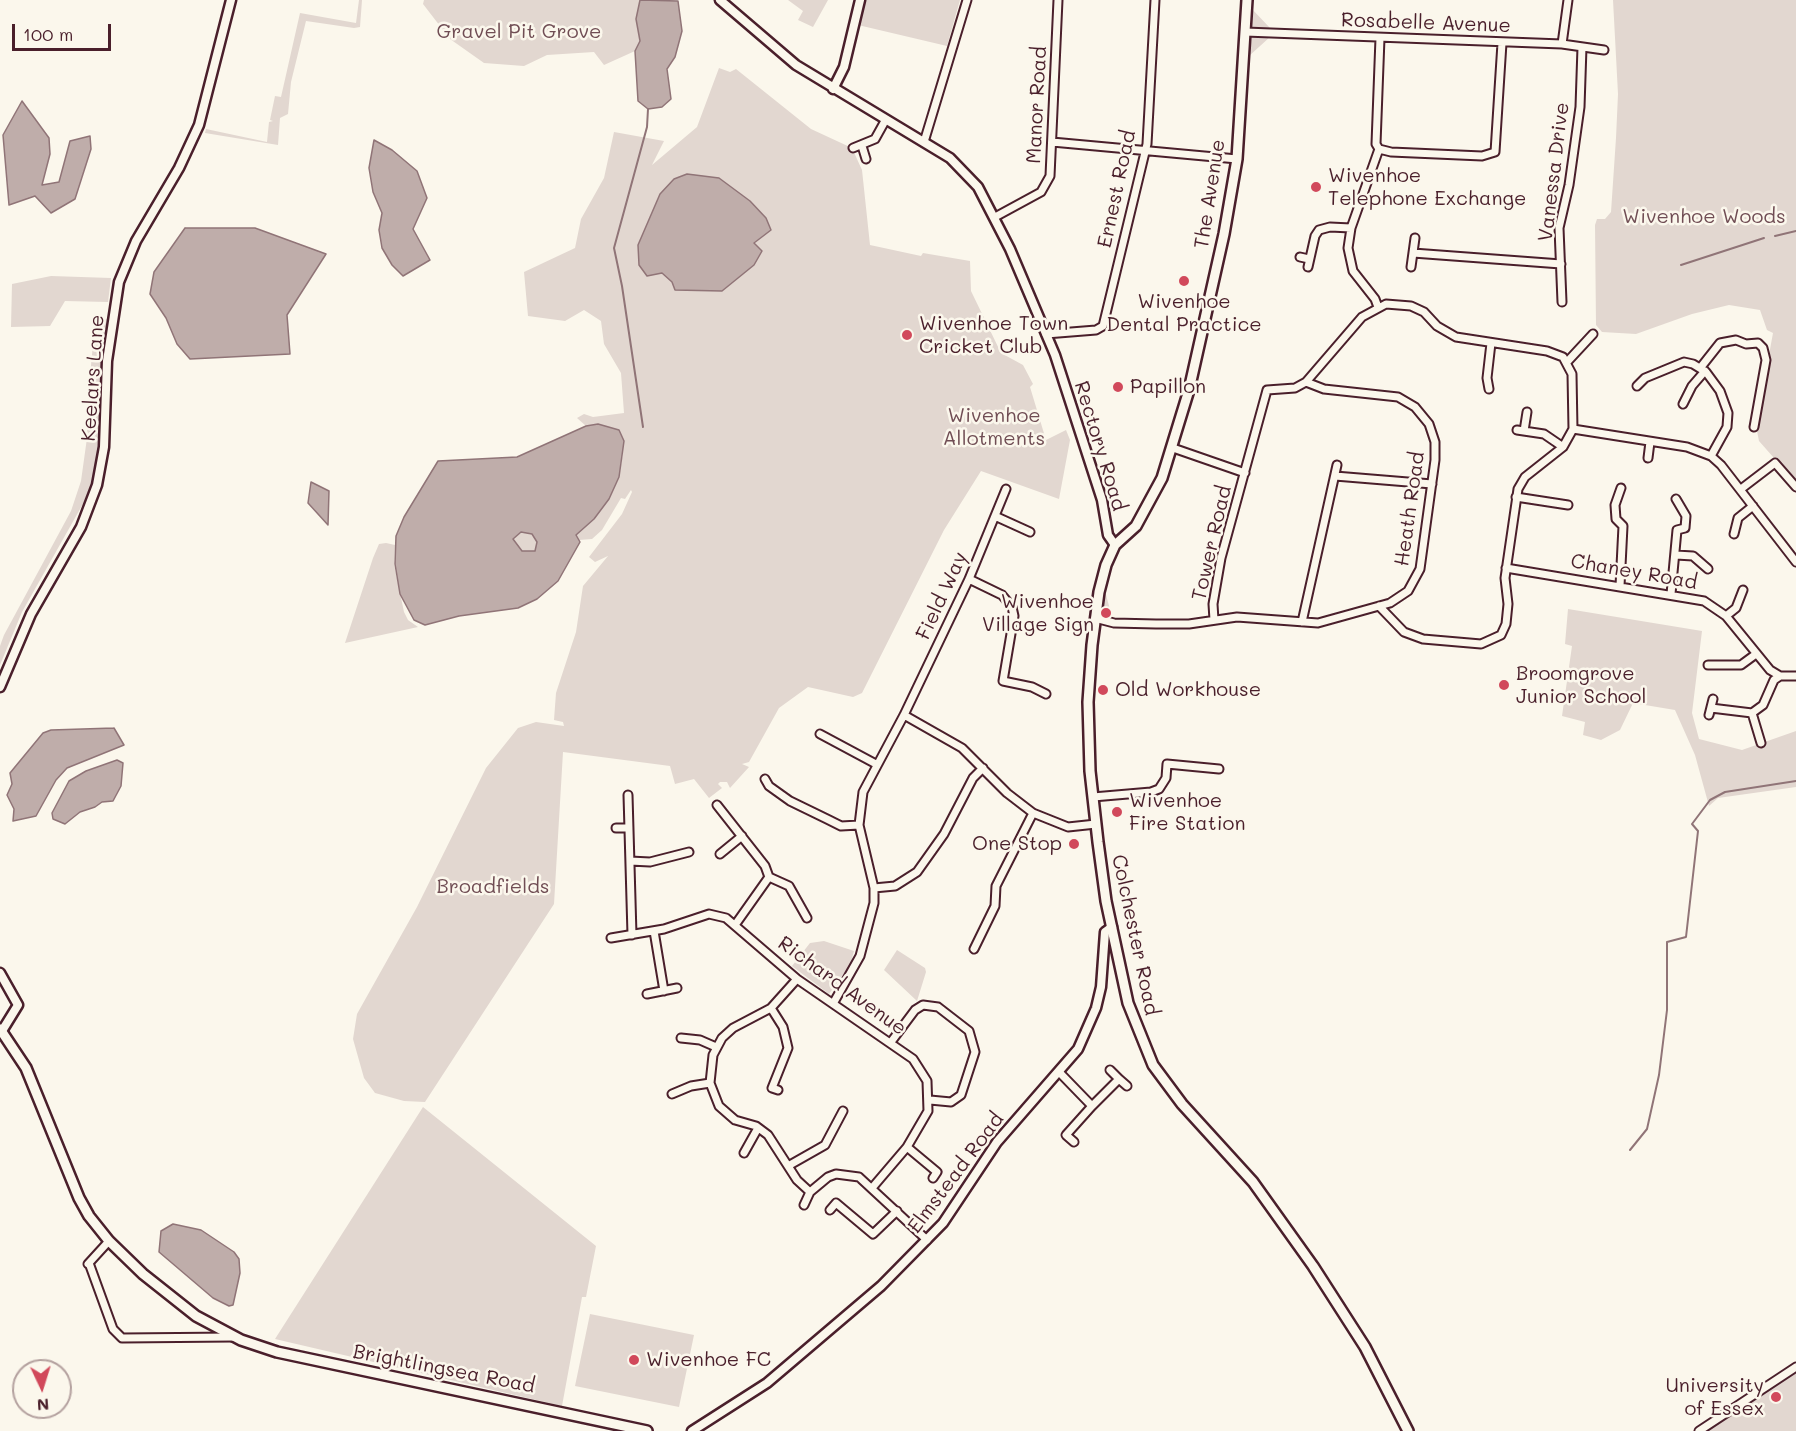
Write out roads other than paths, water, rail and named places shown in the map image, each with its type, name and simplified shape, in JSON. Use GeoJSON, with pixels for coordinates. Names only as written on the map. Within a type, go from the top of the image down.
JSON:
{"type":"FeatureCollection","features":[{"type":"Feature","properties":{"kind":"main road","name":"The Avenue"},"geometry":{"type":"LineString","coordinates":[[1115,545],[1131,533],[1145,513],[1173,448],[1189,390],[1224,234],[1237,159],[1247,0]]}},
{"type":"Feature","properties":{"kind":"main road","name":"Colchester Road"},"geometry":{"type":"LineString","coordinates":[[1115,545],[1106,565],[1095,618],[1088,702],[1096,824],[1112,927],[1128,1003],[1153,1065],[1182,1104],[1252,1182],[1313,1266],[1365,1347],[1408,1431]]}},
{"type":"Feature","properties":{"kind":"main road"},"geometry":{"type":"LineString","coordinates":[[1,1030],[16,1050],[35,1089],[79,1198],[89,1216],[109,1241]]}},
{"type":"Feature","properties":{"kind":"main road","name":"Brightlingsea Road"},"geometry":{"type":"LineString","coordinates":[[109,1241],[177,1303],[234,1337],[263,1348],[647,1431]]}},
{"type":"Feature","properties":{"kind":"street","name":"Keelars Lane"},"geometry":{"type":"LineString","coordinates":[[0,687],[31,614],[81,527],[97,485],[104,455],[107,361],[119,282],[136,241],[179,168],[199,125],[231,0]]}},
{"type":"Feature","properties":{"kind":"street","name":"Rectory Road"},"geometry":{"type":"LineString","coordinates":[[720,0],[796,64],[885,121],[950,158],[970,176],[995,217],[1046,334],[1102,500],[1108,535],[1115,545]]}},
{"type":"Feature","properties":{"kind":"street"},"geometry":{"type":"LineString","coordinates":[[833,89],[844,67],[860,0]]}},
{"type":"Feature","properties":{"kind":"street"},"geometry":{"type":"LineString","coordinates":[[924,142],[967,0]]}},
{"type":"Feature","properties":{"kind":"street","name":"Manor Road"},"geometry":{"type":"LineString","coordinates":[[995,217],[1036,196],[1046,186],[1050,176],[1058,0]]}},
{"type":"Feature","properties":{"kind":"street","name":"Ernest Road"},"geometry":{"type":"LineString","coordinates":[[1046,334],[1096,330],[1103,326],[1146,151],[1155,0]]}},
{"type":"Feature","properties":{"kind":"street"},"geometry":{"type":"LineString","coordinates":[[1562,44],[1568,0]]}},
{"type":"Feature","properties":{"kind":"street","name":"Rosabelle Avenue"},"geometry":{"type":"LineString","coordinates":[[1245,32],[1562,44],[1604,50]]}},
{"type":"Feature","properties":{"kind":"street"},"geometry":{"type":"LineString","coordinates":[[1378,307],[1375,298],[1357,277],[1349,261],[1351,228],[1361,206],[1379,148],[1376,138],[1380,38]]}},
{"type":"Feature","properties":{"kind":"street"},"geometry":{"type":"LineString","coordinates":[[1379,148],[1390,152],[1482,156],[1495,152],[1502,43]]}},
{"type":"Feature","properties":{"kind":"street","name":"Vanessa Drive"},"geometry":{"type":"LineString","coordinates":[[1562,302],[1559,228],[1569,185],[1580,107],[1582,46]]}},
{"type":"Feature","properties":{"kind":"street"},"geometry":{"type":"LineString","coordinates":[[853,148],[875,139],[885,121]]}},
{"type":"Feature","properties":{"kind":"street"},"geometry":{"type":"LineString","coordinates":[[1052,142],[1237,159]]}},
{"type":"Feature","properties":{"kind":"street"},"geometry":{"type":"LineString","coordinates":[[862,146],[866,159]]}},
{"type":"Feature","properties":{"kind":"street"},"geometry":{"type":"LineString","coordinates":[[1308,267],[1319,230],[1330,227],[1351,228]]}},
{"type":"Feature","properties":{"kind":"street"},"geometry":{"type":"LineString","coordinates":[[1411,267],[1414,238]]}},
{"type":"Feature","properties":{"kind":"street"},"geometry":{"type":"LineString","coordinates":[[1413,253],[1560,264]]}},
{"type":"Feature","properties":{"kind":"street"},"geometry":{"type":"LineString","coordinates":[[1300,257],[1309,259]]}},
{"type":"Feature","properties":{"kind":"street"},"geometry":{"type":"LineString","coordinates":[[1306,382],[1352,326],[1378,307],[1405,306],[1424,312],[1451,335],[1552,352],[1567,362],[1572,381],[1573,429],[1563,447],[1525,477],[1516,496],[1506,568],[1506,624],[1502,635],[1486,643],[1416,637],[1395,626],[1378,606]]}},
{"type":"Feature","properties":{"kind":"street"},"geometry":{"type":"LineString","coordinates":[[1567,362],[1593,334]]}},
{"type":"Feature","properties":{"kind":"street"},"geometry":{"type":"LineString","coordinates":[[1683,404],[1720,343],[1736,340],[1746,344],[1758,343],[1763,348],[1766,360],[1754,427]]}},
{"type":"Feature","properties":{"kind":"street"},"geometry":{"type":"LineString","coordinates":[[1489,389],[1487,378],[1491,343]]}},
{"type":"Feature","properties":{"kind":"street"},"geometry":{"type":"LineString","coordinates":[[1637,386],[1645,378],[1675,364],[1684,362],[1703,369],[1720,391],[1728,413],[1727,427],[1711,456]]}},
{"type":"Feature","properties":{"kind":"street","name":"Tower Road"},"geometry":{"type":"LineString","coordinates":[[1214,620],[1217,578],[1267,390],[1295,388],[1306,382]]}},
{"type":"Feature","properties":{"kind":"street","name":"Heath Road"},"geometry":{"type":"LineString","coordinates":[[1095,618],[1114,622],[1156,624],[1189,624],[1238,617],[1325,622],[1403,596],[1419,573],[1436,451],[1433,433],[1415,407],[1392,395],[1324,389],[1306,382]]}},
{"type":"Feature","properties":{"kind":"street"},"geometry":{"type":"LineString","coordinates":[[1527,412],[1521,431],[1544,434],[1563,447]]}},
{"type":"Feature","properties":{"kind":"street"},"geometry":{"type":"LineString","coordinates":[[1573,429],[1687,447],[1711,456],[1741,489],[1796,562]]}},
{"type":"Feature","properties":{"kind":"street"},"geometry":{"type":"LineString","coordinates":[[1648,458],[1650,441]]}},
{"type":"Feature","properties":{"kind":"street","name":"Tower Road"},"geometry":{"type":"LineString","coordinates":[[1173,448],[1245,473]]}},
{"type":"Feature","properties":{"kind":"street"},"geometry":{"type":"LineString","coordinates":[[1741,489],[1775,463],[1796,487]]}},
{"type":"Feature","properties":{"kind":"street"},"geometry":{"type":"LineString","coordinates":[[1302,622],[1337,465]]}},
{"type":"Feature","properties":{"kind":"street"},"geometry":{"type":"LineString","coordinates":[[1335,476],[1432,484]]}},
{"type":"Feature","properties":{"kind":"street"},"geometry":{"type":"LineString","coordinates":[[1620,586],[1623,526],[1616,519],[1615,505],[1621,488]]}},
{"type":"Feature","properties":{"kind":"street","name":"Field Way"},"geometry":{"type":"LineString","coordinates":[[859,825],[863,792],[904,715],[969,579],[997,517],[1006,489]]}},
{"type":"Feature","properties":{"kind":"street"},"geometry":{"type":"LineString","coordinates":[[1516,496],[1568,505]]}},
{"type":"Feature","properties":{"kind":"street"},"geometry":{"type":"LineString","coordinates":[[1671,594],[1677,530],[1686,528],[1686,516],[1676,499]]}},
{"type":"Feature","properties":{"kind":"street"},"geometry":{"type":"LineString","coordinates":[[1734,534],[1738,518],[1753,506]]}},
{"type":"Feature","properties":{"kind":"street"},"geometry":{"type":"LineString","coordinates":[[997,517],[1030,532]]}},
{"type":"Feature","properties":{"kind":"street"},"geometry":{"type":"LineString","coordinates":[[1676,555],[1693,556],[1708,569]]}},
{"type":"Feature","properties":{"kind":"street","name":"Chaney Road"},"geometry":{"type":"LineString","coordinates":[[1506,568],[1704,601],[1726,616],[1770,670],[1780,676]]}},
{"type":"Feature","properties":{"kind":"street"},"geometry":{"type":"LineString","coordinates":[[969,579],[1002,595],[1012,607],[1014,616],[1003,681],[1032,687],[1046,694]]}},
{"type":"Feature","properties":{"kind":"street"},"geometry":{"type":"LineString","coordinates":[[1726,616],[1736,608],[1743,590]]}},
{"type":"Feature","properties":{"kind":"street"},"geometry":{"type":"LineString","coordinates":[[1708,666],[1742,665],[1756,654]]}},
{"type":"Feature","properties":{"kind":"street"},"geometry":{"type":"LineString","coordinates":[[1713,699],[1710,711],[1752,714],[1763,705],[1774,680],[1780,676],[1796,676]]}},
{"type":"Feature","properties":{"kind":"street"},"geometry":{"type":"LineString","coordinates":[[1752,714],[1761,743]]}},
{"type":"Feature","properties":{"kind":"street"},"geometry":{"type":"LineString","coordinates":[[904,715],[962,748],[1007,793],[1033,813],[1068,827],[1096,824]]}},
{"type":"Feature","properties":{"kind":"street"},"geometry":{"type":"LineString","coordinates":[[820,734],[876,764]]}},
{"type":"Feature","properties":{"kind":"street"},"geometry":{"type":"LineString","coordinates":[[1093,797],[1160,789],[1166,778],[1167,764],[1219,769]]}},
{"type":"Feature","properties":{"kind":"street"},"geometry":{"type":"LineString","coordinates":[[874,888],[895,886],[916,872],[944,834],[973,778],[982,768]]}},
{"type":"Feature","properties":{"kind":"street"},"geometry":{"type":"LineString","coordinates":[[765,779],[770,786],[790,801],[841,826],[859,825],[874,888],[871,918],[860,956],[834,1002]]}},
{"type":"Feature","properties":{"kind":"street"},"geometry":{"type":"LineString","coordinates":[[628,795],[632,935]]}},
{"type":"Feature","properties":{"kind":"street"},"geometry":{"type":"LineString","coordinates":[[717,805],[765,866],[769,877],[789,886],[807,918]]}},
{"type":"Feature","properties":{"kind":"street"},"geometry":{"type":"LineString","coordinates":[[969,939],[975,946],[995,906],[996,886],[1033,813]]}},
{"type":"Feature","properties":{"kind":"street"},"geometry":{"type":"LineString","coordinates":[[616,828],[629,828]]}},
{"type":"Feature","properties":{"kind":"street"},"geometry":{"type":"LineString","coordinates":[[720,854],[742,836]]}},
{"type":"Feature","properties":{"kind":"street"},"geometry":{"type":"LineString","coordinates":[[630,861],[650,862],[689,852]]}},
{"type":"Feature","properties":{"kind":"street"},"geometry":{"type":"LineString","coordinates":[[676,855],[679,865]]}},
{"type":"Feature","properties":{"kind":"street"},"geometry":{"type":"LineString","coordinates":[[735,925],[769,877]]}},
{"type":"Feature","properties":{"kind":"street","name":"Richard Avenue"},"geometry":{"type":"LineString","coordinates":[[610,939],[654,931],[709,914],[726,918],[797,979],[834,1002],[913,1059],[924,1071],[930,1100]]}},
{"type":"Feature","properties":{"kind":"street","name":"Elmstead Road"},"geometry":{"type":"LineString","coordinates":[[692,1431],[767,1383],[860,1305],[927,1240],[955,1208],[997,1142],[1060,1073],[1078,1049],[1089,1029],[1101,987],[1105,933],[1112,927]]}},
{"type":"Feature","properties":{"kind":"street"},"geometry":{"type":"LineString","coordinates":[[654,931],[664,991]]}},
{"type":"Feature","properties":{"kind":"street"},"geometry":{"type":"LineString","coordinates":[[0,973],[18,1005],[1,1030]]}},
{"type":"Feature","properties":{"kind":"street"},"geometry":{"type":"LineString","coordinates":[[797,979],[771,1008],[734,1028],[716,1047],[710,1083],[714,1097],[725,1113],[735,1120],[758,1128],[774,1142],[797,1180],[810,1192]]}},
{"type":"Feature","properties":{"kind":"street"},"geometry":{"type":"LineString","coordinates":[[647,994],[677,988]]}},
{"type":"Feature","properties":{"kind":"street"},"geometry":{"type":"LineString","coordinates":[[872,1188],[907,1147],[924,1121],[930,1100],[951,1102],[961,1095],[975,1052],[969,1031],[938,1007],[923,1005],[915,1010],[891,1042]]}},
{"type":"Feature","properties":{"kind":"street"},"geometry":{"type":"LineString","coordinates":[[771,1008],[783,1027],[788,1048],[772,1088],[778,1090]]}},
{"type":"Feature","properties":{"kind":"street"},"geometry":{"type":"LineString","coordinates":[[681,1038],[700,1040],[716,1047]]}},
{"type":"Feature","properties":{"kind":"street"},"geometry":{"type":"LineString","coordinates":[[1110,1070],[1127,1086]]}},
{"type":"Feature","properties":{"kind":"street"},"geometry":{"type":"LineString","coordinates":[[1060,1073],[1092,1106]]}},
{"type":"Feature","properties":{"kind":"street"},"geometry":{"type":"LineString","coordinates":[[1074,1142],[1064,1132],[1119,1079]]}},
{"type":"Feature","properties":{"kind":"street"},"geometry":{"type":"LineString","coordinates":[[672,1094],[691,1086],[710,1083]]}},
{"type":"Feature","properties":{"kind":"street"},"geometry":{"type":"LineString","coordinates":[[788,1166],[825,1145],[843,1112]]}},
{"type":"Feature","properties":{"kind":"street"},"geometry":{"type":"LineString","coordinates":[[744,1153],[758,1128]]}},
{"type":"Feature","properties":{"kind":"street"},"geometry":{"type":"LineString","coordinates":[[907,1147],[937,1172],[933,1178]]}},
{"type":"Feature","properties":{"kind":"street"},"geometry":{"type":"LineString","coordinates":[[804,1205],[810,1192],[820,1182],[836,1174],[859,1177],[927,1240]]}},
{"type":"Feature","properties":{"kind":"street"},"geometry":{"type":"LineString","coordinates":[[830,1210],[836,1203],[873,1234],[897,1211]]}},
{"type":"Feature","properties":{"kind":"street"},"geometry":{"type":"LineString","coordinates":[[109,1241],[87,1264],[113,1329],[122,1338],[234,1337]]}},
{"type":"Feature","properties":{"kind":"street"},"geometry":{"type":"LineString","coordinates":[[1699,1431],[1796,1367]]}},
{"type":"Feature","properties":{"kind":"waterway"},"geometry":{"type":"LineString","coordinates":[[643,427],[622,286],[614,248],[647,127],[648,109]]}},
{"type":"Feature","properties":{"kind":"waterway"},"geometry":{"type":"LineString","coordinates":[[1775,236],[1796,231]]}},
{"type":"Feature","properties":{"kind":"waterway"},"geometry":{"type":"LineString","coordinates":[[1681,265],[1764,238]]}},
{"type":"Feature","properties":{"kind":"waterway"},"geometry":{"type":"LineString","coordinates":[[1630,1150],[1647,1129],[1659,1075],[1667,1010],[1667,942],[1686,937],[1698,831],[1692,824],[1710,800],[1725,792],[1796,781]]}},
{"type":"Feature","properties":{"kind":"place","name":"Wivenhoe Telephone Exchange"},"geometry":{"type":"Point","coordinates":[1316,187]}},
{"type":"Feature","properties":{"kind":"place","name":"Wivenhoe Dental Practice"},"geometry":{"type":"Point","coordinates":[1184,281]}},
{"type":"Feature","properties":{"kind":"place","name":"Wivenhoe Town Cricket Club"},"geometry":{"type":"Point","coordinates":[907,335]}},
{"type":"Feature","properties":{"kind":"place","name":"Papillon"},"geometry":{"type":"Point","coordinates":[1118,387]}},
{"type":"Feature","properties":{"kind":"place","name":"Wivenhoe Village Sign"},"geometry":{"type":"Point","coordinates":[1106,613]}},
{"type":"Feature","properties":{"kind":"place","name":"Broomgrove Junior School"},"geometry":{"type":"Point","coordinates":[1504,685]}},
{"type":"Feature","properties":{"kind":"place","name":"Old Workhouse"},"geometry":{"type":"Point","coordinates":[1103,690]}},
{"type":"Feature","properties":{"kind":"place","name":"Wivenhoe Fire Station"},"geometry":{"type":"Point","coordinates":[1117,812]}},
{"type":"Feature","properties":{"kind":"place","name":"One Stop"},"geometry":{"type":"Point","coordinates":[1074,844]}},
{"type":"Feature","properties":{"kind":"place","name":"Wivenhoe FC"},"geometry":{"type":"Point","coordinates":[634,1360]}},
{"type":"Feature","properties":{"kind":"place","name":"University of Essex"},"geometry":{"type":"Point","coordinates":[1776,1397]}},
{"type":"Feature","properties":{"kind":"park label","name":"Gravel Pit Grove"},"geometry":{"type":"Point","coordinates":[519,32]}},
{"type":"Feature","properties":{"kind":"park label","name":"Wivenhoe Woods"},"geometry":{"type":"Point","coordinates":[1704,217]}},
{"type":"Feature","properties":{"kind":"park label","name":"Wivenhoe Allotments"},"geometry":{"type":"Point","coordinates":[994,428]}},
{"type":"Feature","properties":{"kind":"park label","name":"Broadfields"},"geometry":{"type":"Point","coordinates":[493,887]}}]}
